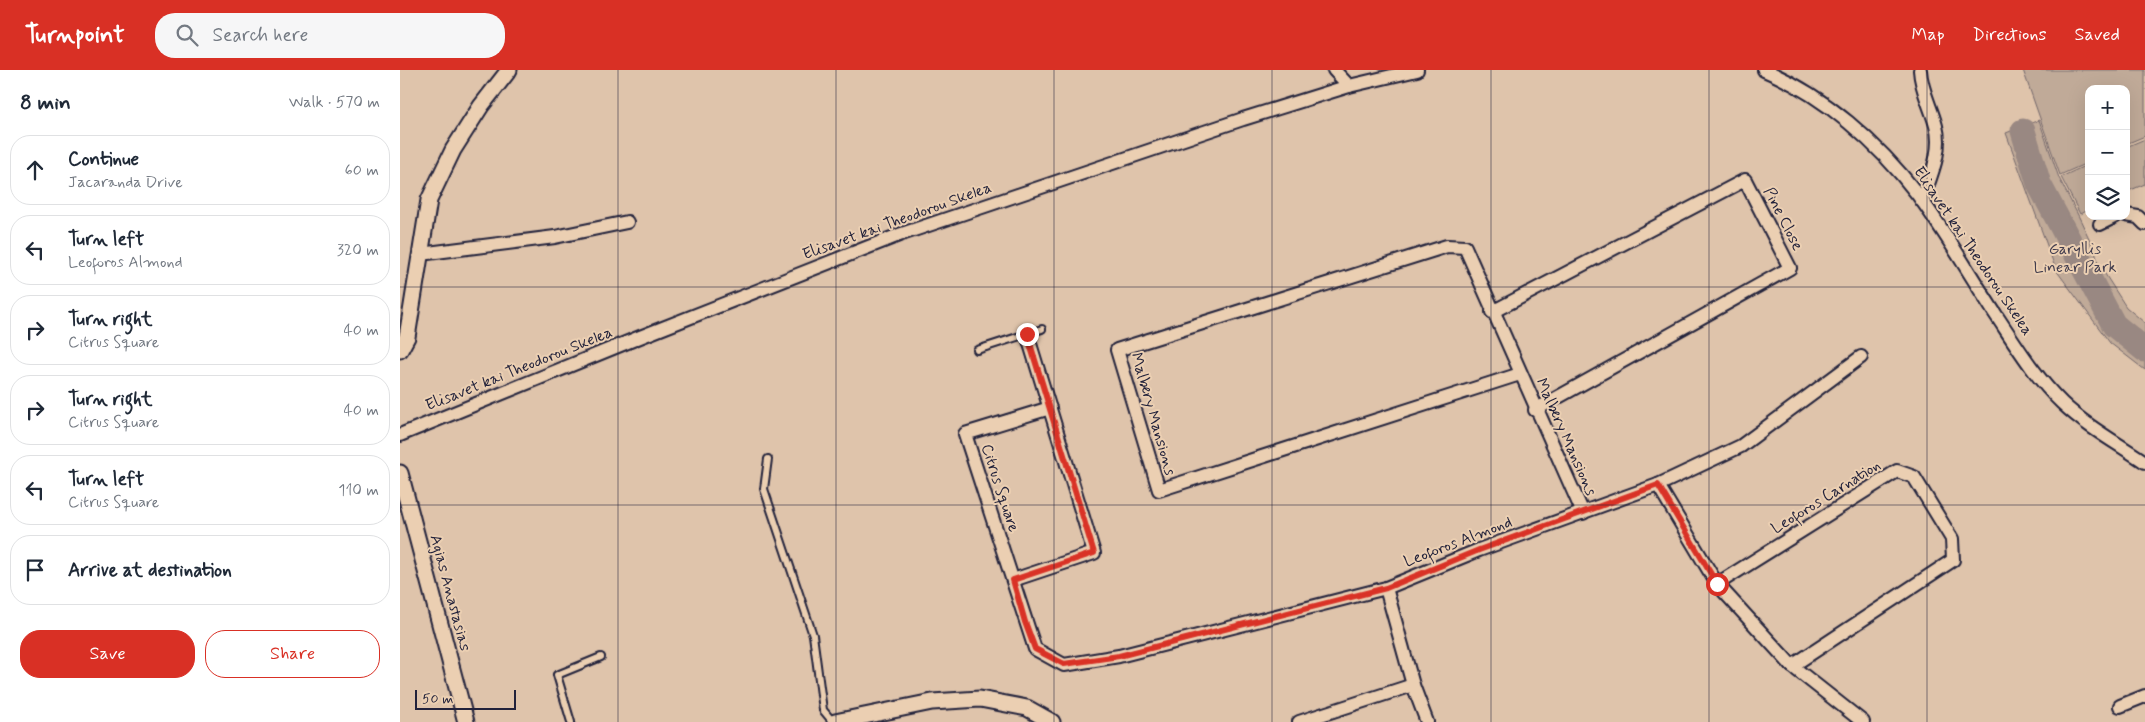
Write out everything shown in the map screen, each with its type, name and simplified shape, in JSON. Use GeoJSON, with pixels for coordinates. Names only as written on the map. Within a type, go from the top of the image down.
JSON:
{"type":"FeatureCollection","features":[{"type":"Feature","properties":{"kind":"street"},"geometry":{"type":"LineString","coordinates":[[400,350],[407,337],[429,200],[453,150],[509,70]]}},
{"type":"Feature","properties":{"kind":"street"},"geometry":{"type":"LineString","coordinates":[[1334,70],[1349,86]]}},
{"type":"Feature","properties":{"kind":"street","name":"Elisavet kai Theodorou Skelea"},"geometry":{"type":"LineString","coordinates":[[400,435],[640,337],[899,235],[1243,119],[1349,86],[1417,70]]}},
{"type":"Feature","properties":{"kind":"street","name":"Elisavet kai Theodorou Skelea"},"geometry":{"type":"LineString","coordinates":[[1764,70],[1807,92],[1840,116],[1897,169],[1922,201],[2003,325],[2043,382],[2062,403],[2145,462]]}},
{"type":"Feature","properties":{"kind":"street"},"geometry":{"type":"LineString","coordinates":[[1920,70],[1923,90],[1938,134],[1936,162],[1922,201]]}},
{"type":"Feature","properties":{"kind":"street","name":"Pine Close"},"geometry":{"type":"LineString","coordinates":[[1492,312],[1745,180],[1790,268],[1536,410]]}},
{"type":"Feature","properties":{"kind":"street"},"geometry":{"type":"LineString","coordinates":[[2130,216],[2138,217],[2145,224]]}},
{"type":"Feature","properties":{"kind":"street"},"geometry":{"type":"LineString","coordinates":[[2100,224],[2108,220]]}},
{"type":"Feature","properties":{"kind":"street"},"geometry":{"type":"LineString","coordinates":[[420,254],[555,237],[628,222]]}},
{"type":"Feature","properties":{"kind":"street","name":"Malbery Mansions"},"geometry":{"type":"LineString","coordinates":[[1520,374],[1159,490],[1117,350],[1447,246],[1464,247],[1583,513]]}},
{"type":"Feature","properties":{"kind":"street"},"geometry":{"type":"LineString","coordinates":[[1013,580],[1094,553],[1027,334]]}},
{"type":"Feature","properties":{"kind":"street","name":"Leoforos Almond"},"geometry":{"type":"LineString","coordinates":[[1035,649],[1064,664],[1119,656],[1386,588],[1479,550],[1658,485],[1741,446],[1861,357]]}},
{"type":"Feature","properties":{"kind":"street","name":"Citrus Square"},"geometry":{"type":"LineString","coordinates":[[1035,649],[965,434],[1050,408]]}},
{"type":"Feature","properties":{"kind":"street","name":"Leoforos Carnation"},"geometry":{"type":"LineString","coordinates":[[1717,584],[1897,471],[1914,477],[1952,539],[1953,560],[1792,666]]}},
{"type":"Feature","properties":{"kind":"street","name":"Agias Anastasias"},"geometry":{"type":"LineString","coordinates":[[400,473],[466,722]]}},
{"type":"Feature","properties":{"kind":"street"},"geometry":{"type":"LineString","coordinates":[[1658,485],[1717,584],[1792,666],[1863,722]]}},
{"type":"Feature","properties":{"kind":"street"},"geometry":{"type":"LineString","coordinates":[[1386,588],[1413,685],[1427,722]]}},
{"type":"Feature","properties":{"kind":"street"},"geometry":{"type":"LineString","coordinates":[[1299,722],[1413,685]]}},
{"type":"Feature","properties":{"kind":"street"},"geometry":{"type":"LineString","coordinates":[[2120,706],[2145,696]]}},
{"type":"Feature","properties":{"kind":"street"},"geometry":{"type":"LineString","coordinates":[[834,722],[932,702],[980,699],[1027,708],[1052,722]]}},
{"type":"Feature","properties":{"kind":"lane"},"geometry":{"type":"LineString","coordinates":[[977,350],[1042,329]]}},
{"type":"Feature","properties":{"kind":"lane"},"geometry":{"type":"LineString","coordinates":[[768,459],[764,489],[813,635],[823,710],[834,722]]}},
{"type":"Feature","properties":{"kind":"lane"},"geometry":{"type":"LineString","coordinates":[[572,722],[557,675],[601,657]]}},
{"type":"Feature","properties":{"kind":"green space"},"geometry":{"type":"Polygon","coordinates":[[[2023,70],[2145,70],[2145,136],[2130,142],[2130,85],[2085,85],[2085,164],[2060,175],[2023,70]]]}},
{"type":"Feature","properties":{"kind":"green space","name":"Garyllis Linear Park"},"geometry":{"type":"Polygon","coordinates":[[[2039,120],[2059,178],[2095,251],[2098,263],[2126,307],[2145,323],[2145,370],[2110,343],[2056,270],[2006,133],[2039,120]]]}},
{"type":"Feature","properties":{"kind":"green space"},"geometry":{"type":"Polygon","coordinates":[[[2145,139],[2145,184],[2130,190],[2130,175],[2130,145],[2145,139]]]}},
{"type":"Feature","properties":{"kind":"green space"},"geometry":{"type":"Polygon","coordinates":[[[2085,166],[2085,211],[2080,214],[2061,177],[2085,166]]]}},
{"type":"Feature","properties":{"kind":"waterway"},"geometry":{"type":"LineString","coordinates":[[2023,131],[2039,184],[2114,325],[2145,350]]}},
{"type":"Feature","properties":{"kind":"route"},"geometry":{"type":"LineString","coordinates":[[1027,334],[1094,553],[1013,580],[1035,649],[1064,664],[1119,656],[1386,588],[1479,550],[1658,485],[1717,584]]}}]}
